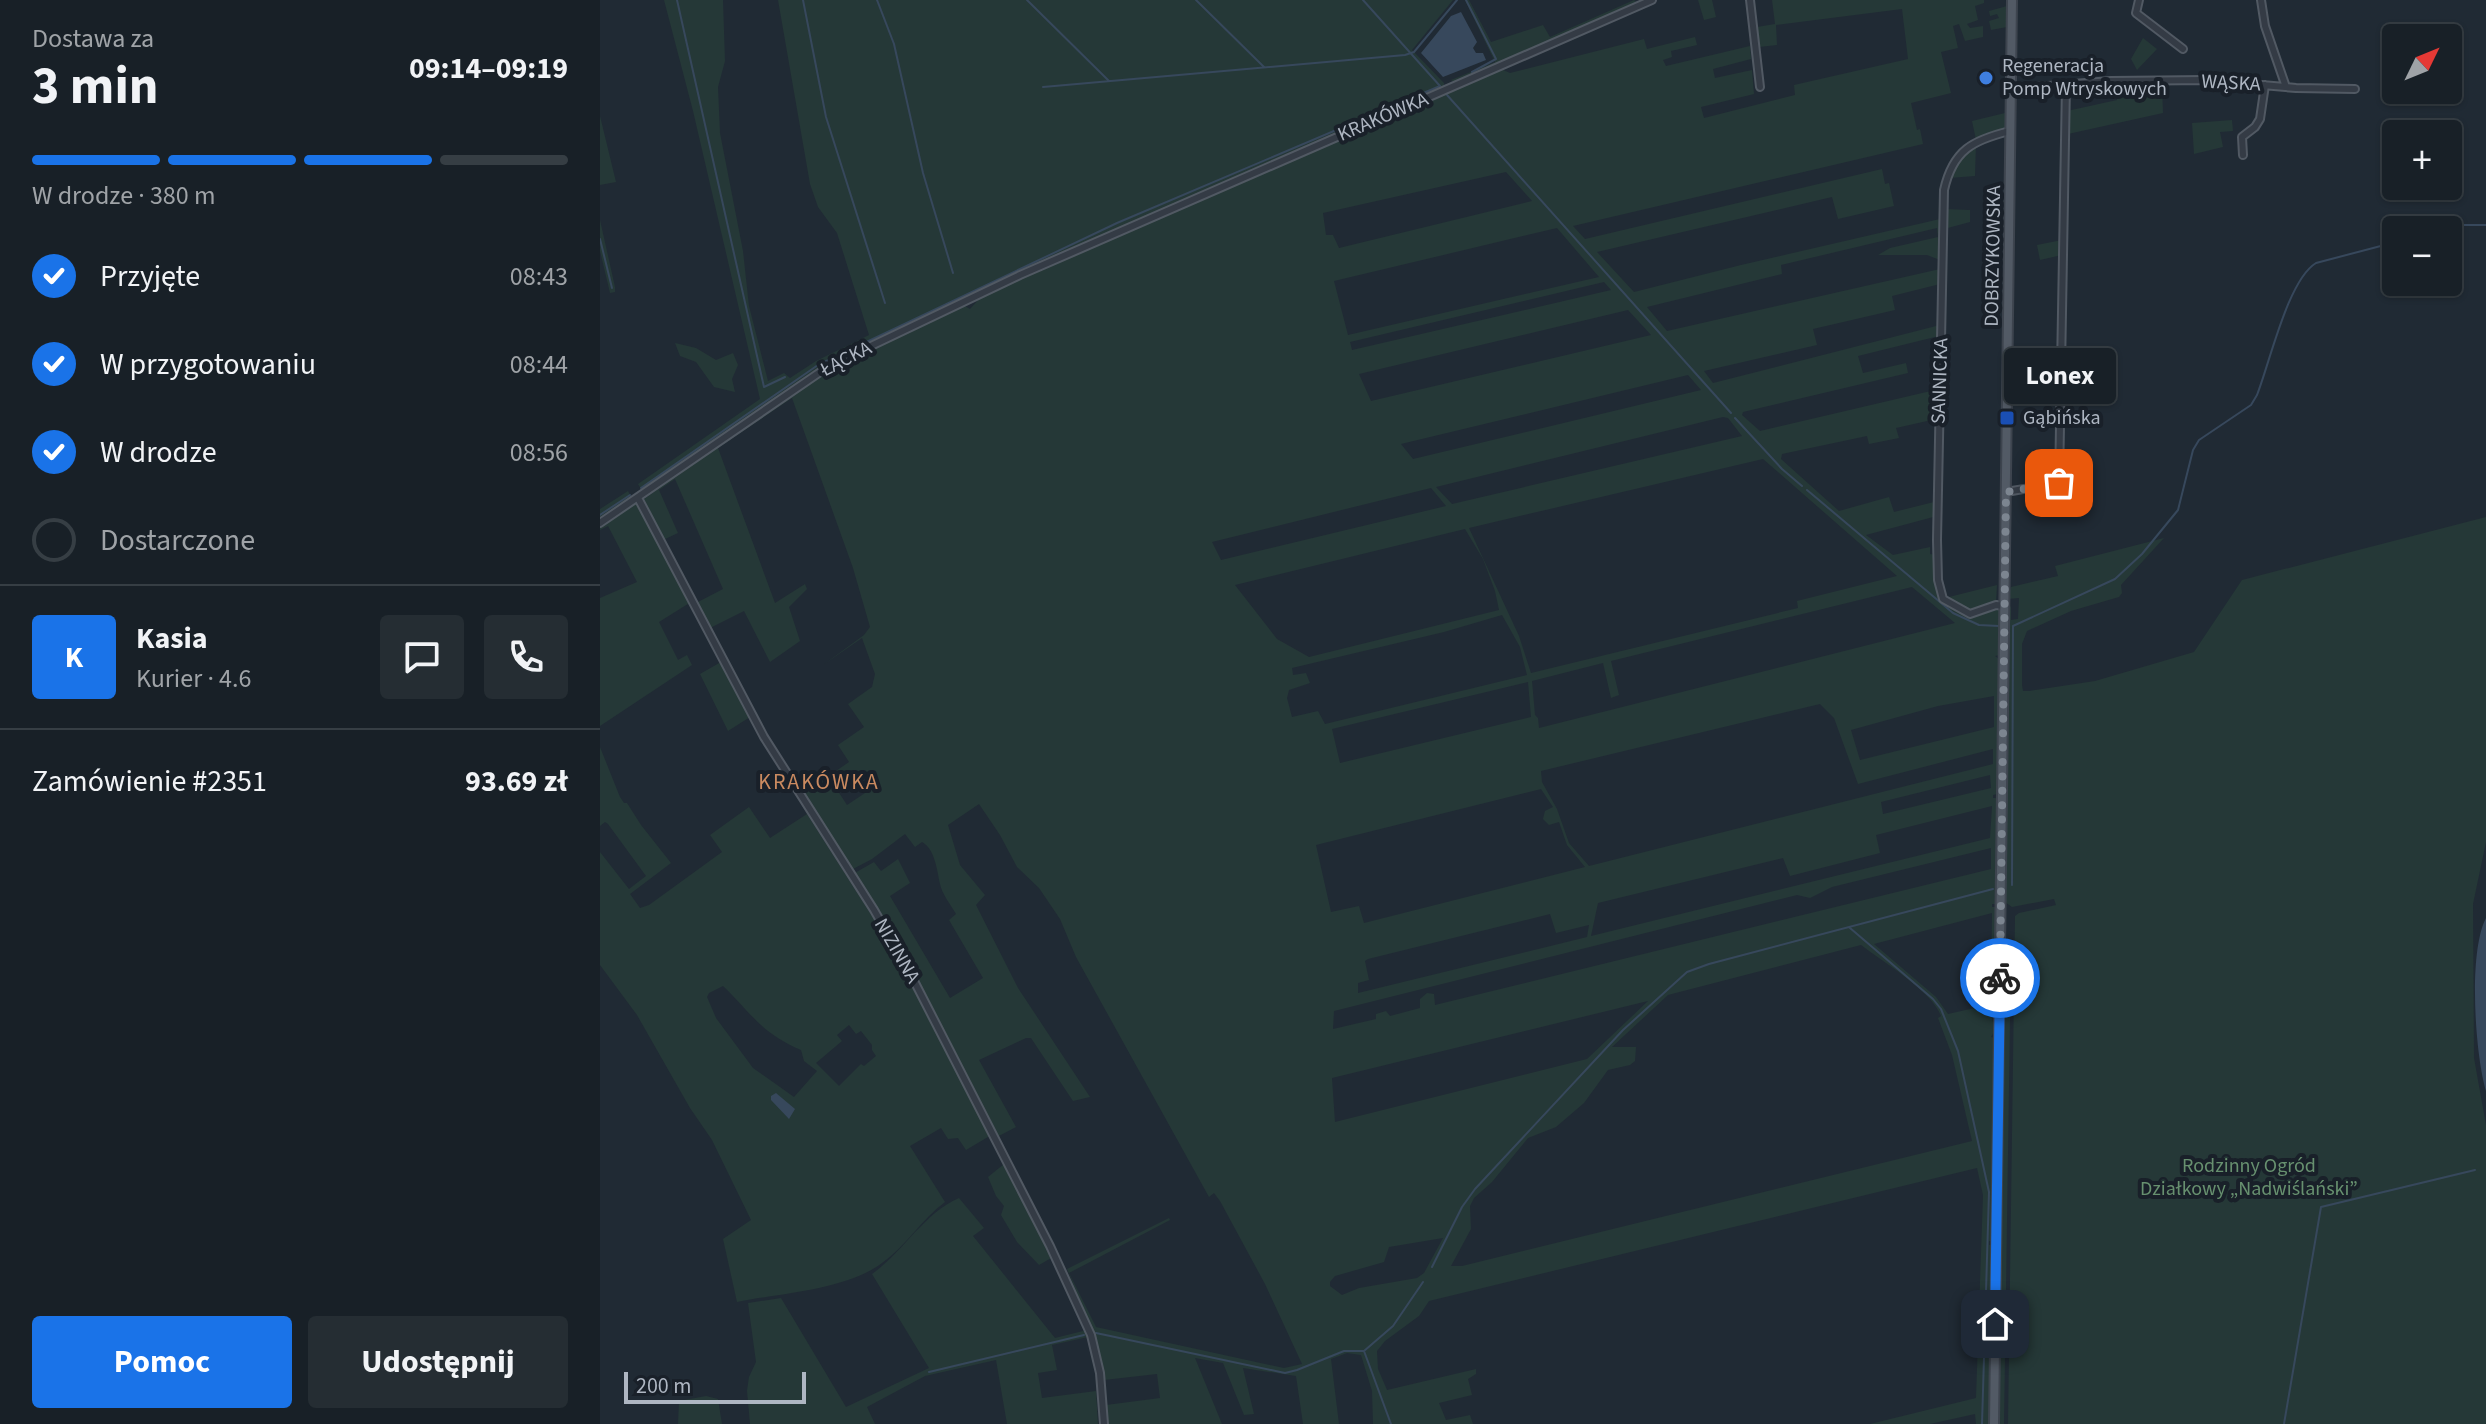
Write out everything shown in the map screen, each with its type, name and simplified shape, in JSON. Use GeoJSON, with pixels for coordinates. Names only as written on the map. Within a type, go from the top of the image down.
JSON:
{"type":"FeatureCollection","features":[{"type":"Feature","properties":{"kind":"main road","name":"DOBRZYKOWSKA"},"geometry":{"type":"LineString","coordinates":[[1994,1424],[2012,0]]}},
{"type":"Feature","properties":{"kind":"street","name":"KRAKÓWKA"},"geometry":{"type":"LineString","coordinates":[[1114,234],[1641,2],[1652,0]]}},
{"type":"Feature","properties":{"kind":"street"},"geometry":{"type":"LineString","coordinates":[[1750,0],[1760,87]]}},
{"type":"Feature","properties":{"kind":"street"},"geometry":{"type":"LineString","coordinates":[[2139,0],[2136,13],[2183,49]]}},
{"type":"Feature","properties":{"kind":"street"},"geometry":{"type":"LineString","coordinates":[[2261,0],[2265,26],[2286,87]]}},
{"type":"Feature","properties":{"kind":"street","name":"WĄSKA"},"geometry":{"type":"LineString","coordinates":[[2011,89],[2066,84],[2205,80],[2355,89]]}},
{"type":"Feature","properties":{"kind":"street"},"geometry":{"type":"LineString","coordinates":[[2006,492],[2059,483],[2066,84]]}},
{"type":"Feature","properties":{"kind":"street"},"geometry":{"type":"LineString","coordinates":[[2243,155],[2242,137],[2260,119],[2265,85]]}},
{"type":"Feature","properties":{"kind":"street","name":"SANNICKA"},"geometry":{"type":"LineString","coordinates":[[2005,606],[1993,606],[1970,614],[1943,599],[1938,580],[1937,540],[1944,190],[1953,166],[1966,148],[1976,141],[2010,131]]}},
{"type":"Feature","properties":{"kind":"street","name":"ŁĄCKA"},"geometry":{"type":"LineString","coordinates":[[600,523],[823,369],[1114,234]]}},
{"type":"Feature","properties":{"kind":"street","name":"NIZINNA"},"geometry":{"type":"LineString","coordinates":[[638,498],[764,737],[874,910],[910,973],[1050,1246],[1091,1335],[1100,1373],[1104,1424]]}},
{"type":"Feature","properties":{"kind":"green space"},"geometry":{"type":"Polygon","coordinates":[[[664,0],[723,0],[725,61],[718,87],[720,133],[743,251],[749,306],[768,381],[784,373],[790,378],[816,361],[869,335],[837,233],[818,207],[810,184],[778,0],[1453,0],[1412,50],[1444,83],[1444,88],[1060,253],[828,363],[643,492],[638,484],[760,399],[664,0]]]}},
{"type":"Feature","properties":{"kind":"green space"},"geometry":{"type":"Polygon","coordinates":[[[1465,0],[1469,0],[1491,42],[1543,25],[1550,37],[1634,0],[1636,2],[1456,83],[1451,80],[1495,62],[1465,0]]]}},
{"type":"Feature","properties":{"kind":"green space"},"geometry":{"type":"Polygon","coordinates":[[[1698,0],[1712,0],[1716,17],[1704,20],[1698,0]]]}},
{"type":"Feature","properties":{"kind":"green space"},"geometry":{"type":"Polygon","coordinates":[[[1772,0],[1984,0],[1984,3],[1975,6],[1978,20],[1967,24],[1970,28],[1983,26],[1983,37],[1965,41],[1959,24],[1953,26],[1958,48],[1941,52],[1951,93],[1911,103],[1923,144],[1573,226],[1585,239],[1882,169],[1885,184],[1889,183],[1894,206],[1838,219],[1832,197],[1597,252],[1634,292],[1940,219],[1940,260],[1927,255],[1878,255],[1890,248],[1938,237],[1937,228],[1781,265],[1782,274],[1647,307],[1667,331],[1940,269],[1940,284],[1892,296],[1895,310],[1813,329],[1817,345],[1704,371],[1713,383],[1940,325],[1939,336],[1858,356],[1863,373],[1906,363],[1908,373],[1743,412],[1742,415],[1760,431],[1935,390],[1936,419],[1896,428],[1899,438],[1869,444],[1867,436],[1782,454],[1781,459],[1839,511],[1889,497],[1894,512],[1938,501],[1937,516],[1866,535],[1893,555],[1930,547],[1930,554],[1936,555],[1935,577],[1941,598],[1967,615],[1996,608],[1999,610],[1999,655],[1995,656],[1999,659],[1997,794],[1993,795],[1997,798],[1995,904],[1992,904],[1995,907],[1996,937],[1992,1008],[1995,1030],[1991,1037],[1995,1038],[1992,1241],[1989,1241],[1992,1245],[1989,1424],[1976,1424],[1975,1414],[1930,1424],[1870,1424],[1976,1398],[1983,1195],[1977,1168],[1429,1301],[1419,1316],[1385,1341],[1377,1351],[1378,1369],[1387,1390],[1476,1369],[1476,1374],[1468,1379],[1472,1395],[1439,1403],[1446,1420],[1470,1415],[1473,1424],[1373,1424],[1372,1391],[1361,1355],[1347,1353],[1331,1359],[1339,1424],[1303,1424],[1296,1376],[1243,1368],[1254,1414],[1244,1415],[1223,1363],[1195,1358],[1222,1424],[1107,1424],[1106,1405],[1160,1398],[1157,1374],[1104,1380],[1095,1337],[1067,1269],[1169,1218],[1069,1273],[1096,1327],[1284,1368],[1302,1364],[1265,1284],[1220,1201],[1214,1193],[1209,1197],[1076,957],[1060,919],[1039,888],[1017,867],[979,804],[948,825],[960,865],[985,895],[976,905],[1018,988],[1090,1097],[1073,1101],[1031,1038],[1026,1038],[979,1060],[1016,1127],[997,1137],[912,971],[853,874],[874,862],[881,871],[898,859],[910,883],[890,896],[950,998],[983,978],[949,920],[956,914],[941,888],[930,850],[922,842],[915,847],[905,834],[872,859],[851,870],[801,792],[801,789],[804,793],[849,762],[838,745],[864,727],[848,704],[872,687],[875,674],[862,638],[823,665],[864,635],[870,627],[853,568],[792,398],[718,448],[775,603],[805,584],[807,589],[789,607],[800,641],[770,662],[744,611],[710,628],[696,603],[723,589],[675,479],[659,490],[678,533],[663,540],[644,499],[832,367],[963,305],[970,309],[979,299],[1021,278],[1501,69],[1510,73],[1644,39],[1647,49],[1695,37],[1697,45],[1671,51],[1672,57],[1663,60],[1666,66],[1750,46],[1751,59],[1713,69],[1715,78],[1752,70],[1754,94],[1701,107],[1704,118],[1795,95],[1794,85],[1908,59],[1902,9],[1776,25],[1777,45],[1759,47],[1757,27],[1775,24],[1772,0]],[[1506,172],[1323,213],[1326,235],[1333,235],[1339,248],[1532,201],[1506,172]],[[1557,228],[1334,281],[1348,335],[1599,277],[1557,228]],[[1604,282],[1350,342],[1352,350],[1611,290],[1604,282]],[[1628,310],[1359,374],[1371,401],[1651,335],[1628,310]],[[1688,375],[1401,444],[1413,459],[1701,390],[1688,375]],[[1728,418],[1436,487],[1452,504],[1742,436],[1728,418]],[[1763,459],[1469,528],[1519,636],[1531,673],[1798,608],[1797,601],[1897,576],[1763,459]],[[1431,488],[1212,542],[1221,560],[1446,506],[1431,488]],[[1465,529],[1235,585],[1277,639],[1309,657],[1499,610],[1483,559],[1465,529]],[[1912,587],[1611,661],[1619,695],[1611,698],[1603,663],[1532,681],[1539,728],[1955,623],[1912,587]],[[1502,615],[1292,668],[1293,675],[1306,673],[1310,683],[1289,690],[1287,698],[1292,717],[1318,711],[1325,724],[1527,675],[1520,647],[1502,615]],[[1528,682],[1332,729],[1340,763],[1531,717],[1528,682]],[[1994,696],[1938,706],[1851,730],[1860,760],[1994,727],[1994,696]],[[1820,704],[1541,771],[1542,782],[1557,809],[1569,843],[1589,866],[1993,764],[1993,749],[1858,784],[1834,718],[1820,704]],[[854,771],[834,785],[847,805],[874,787],[864,772],[858,776],[854,771]],[[1990,775],[1881,802],[1883,814],[1991,788],[1990,775]],[[1541,789],[1316,845],[1331,912],[1359,906],[1364,923],[1585,867],[1567,845],[1559,822],[1549,825],[1543,819],[1545,811],[1553,807],[1541,789]],[[1992,806],[1876,835],[1880,853],[1790,876],[1783,858],[1598,903],[1591,936],[1990,838],[1992,806]],[[1991,848],[1832,887],[1810,898],[1797,895],[1334,1011],[1333,1029],[1376,1019],[1376,1014],[1386,1011],[1390,1016],[1420,1008],[1420,999],[1427,993],[1434,994],[1435,1005],[1991,869],[1991,848]],[[1992,913],[1874,944],[1936,997],[1948,1014],[1988,1005],[1992,913]],[[1550,914],[1368,959],[1365,961],[1369,980],[1358,983],[1358,993],[1587,937],[1589,925],[1556,933],[1550,914]],[[1861,945],[1668,995],[1612,1047],[1636,1047],[1635,1061],[1608,1070],[1584,1103],[1556,1127],[1528,1138],[1492,1182],[1474,1198],[1470,1206],[1471,1229],[1451,1266],[1462,1266],[1972,1141],[1952,1055],[1936,1006],[1918,987],[1861,945]],[[1648,1001],[1332,1078],[1335,1122],[1587,1059],[1648,1001]],[[1443,1238],[1389,1247],[1384,1262],[1335,1276],[1330,1286],[1342,1295],[1359,1288],[1417,1278],[1424,1273],[1443,1238]]]}},
{"type":"Feature","properties":{"kind":"green space"},"geometry":{"type":"Polygon","coordinates":[[[2007,6],[2007,27],[1991,30],[1989,21],[1999,18],[1997,14],[1990,16],[1989,11],[2007,6]]]}},
{"type":"Feature","properties":{"kind":"green space"},"geometry":{"type":"Polygon","coordinates":[[[2143,38],[2157,49],[2137,70],[2131,59],[2143,38]]]}},
{"type":"Feature","properties":{"kind":"green space"},"geometry":{"type":"Polygon","coordinates":[[[2115,83],[2162,84],[2163,113],[2068,134],[2067,111],[2117,100],[2115,83]]]}},
{"type":"Feature","properties":{"kind":"green space"},"geometry":{"type":"Polygon","coordinates":[[[2005,113],[2005,130],[1976,140],[1972,121],[2005,113]]]}},
{"type":"Feature","properties":{"kind":"green space"},"geometry":{"type":"Polygon","coordinates":[[[600,116],[616,182],[600,185],[600,116]]]}},
{"type":"Feature","properties":{"kind":"green space"},"geometry":{"type":"Polygon","coordinates":[[[2232,120],[2233,131],[2220,132],[2223,147],[2194,154],[2192,123],[2232,120]]]}},
{"type":"Feature","properties":{"kind":"green space"},"geometry":{"type":"Polygon","coordinates":[[[1976,143],[1975,176],[1949,178],[1960,157],[1976,143]]]}},
{"type":"Feature","properties":{"kind":"green space"},"geometry":{"type":"Polygon","coordinates":[[[1944,209],[1970,210],[1970,222],[1944,229],[1944,209]]]}},
{"type":"Feature","properties":{"kind":"green space"},"geometry":{"type":"Polygon","coordinates":[[[600,220],[615,287],[615,292],[610,293],[600,251],[600,220]]]}},
{"type":"Feature","properties":{"kind":"green space"},"geometry":{"type":"Polygon","coordinates":[[[2062,240],[2062,255],[2040,260],[2037,245],[2062,240]]]}},
{"type":"Feature","properties":{"kind":"green space"},"geometry":{"type":"Polygon","coordinates":[[[675,343],[696,348],[716,360],[733,353],[738,365],[732,379],[735,392],[714,387],[696,362],[680,356],[675,343]]]}},
{"type":"Feature","properties":{"kind":"green space"},"geometry":{"type":"Polygon","coordinates":[[[628,491],[632,499],[600,520],[600,509],[628,491]]]}},
{"type":"Feature","properties":{"kind":"green space"},"geometry":{"type":"Polygon","coordinates":[[[636,502],[691,602],[659,622],[678,660],[687,655],[692,665],[600,726],[600,598],[637,582],[608,526],[600,530],[600,525],[636,502]]]}},
{"type":"Feature","properties":{"kind":"green space","name":"Rodzinny Ogród Działkowy „Nadwiślański”"},"geometry":{"type":"Polygon","coordinates":[[[2486,517],[2486,842],[2473,904],[2474,1058],[2486,1125],[2486,1424],[2008,1424],[2015,916],[2056,905],[2054,899],[2012,907],[2005,902],[2009,609],[2011,606],[2011,620],[2018,619],[2019,598],[2008,599],[2011,587],[2058,576],[2055,566],[2164,538],[2121,585],[2119,597],[2071,611],[2027,631],[2022,644],[2022,685],[2023,691],[2029,691],[2095,681],[2194,652],[2242,580],[2486,517]]]}},
{"type":"Feature","properties":{"kind":"green space"},"geometry":{"type":"Polygon","coordinates":[[[1997,585],[1996,602],[1975,610],[1965,609],[1945,598],[1997,585]]]}},
{"type":"Feature","properties":{"kind":"green space"},"geometry":{"type":"Polygon","coordinates":[[[721,662],[750,717],[728,731],[700,674],[721,662]]]}},
{"type":"Feature","properties":{"kind":"green space"},"geometry":{"type":"Polygon","coordinates":[[[600,747],[620,797],[671,863],[630,894],[640,908],[649,905],[722,852],[710,835],[749,807],[770,838],[807,814],[907,971],[988,1134],[988,1137],[966,1150],[958,1138],[948,1139],[941,1128],[910,1146],[945,1202],[882,1263],[832,1285],[737,1302],[723,1239],[751,1220],[712,1140],[690,1108],[637,1015],[600,965],[600,852],[629,889],[646,876],[608,824],[605,822],[600,826],[600,747]],[[723,986],[707,997],[716,1018],[753,1068],[794,1097],[817,1071],[804,1061],[801,1050],[766,1029],[723,986]],[[849,1025],[837,1035],[842,1041],[816,1063],[839,1086],[861,1064],[864,1066],[876,1056],[861,1031],[856,1034],[849,1025]]]}},
{"type":"Feature","properties":{"kind":"green space"},"geometry":{"type":"Polygon","coordinates":[[[2007,953],[2011,953],[2004,1424],[1997,1424],[2004,978],[2007,953]]]}},
{"type":"Feature","properties":{"kind":"green space"},"geometry":{"type":"Polygon","coordinates":[[[1004,1164],[1053,1257],[1039,1265],[1017,1242],[1001,1215],[1004,1206],[988,1177],[1004,1164]]]}},
{"type":"Feature","properties":{"kind":"green space"},"geometry":{"type":"Polygon","coordinates":[[[959,1198],[984,1228],[973,1236],[1055,1338],[1087,1330],[1088,1337],[1052,1345],[1057,1370],[1038,1373],[1042,1398],[1096,1391],[1098,1424],[1007,1424],[996,1360],[925,1376],[867,1407],[875,1424],[750,1424],[747,1391],[756,1362],[748,1303],[781,1298],[846,1407],[929,1368],[872,1274],[935,1213],[959,1198]]]}},
{"type":"Feature","properties":{"kind":"green space"},"geometry":{"type":"Polygon","coordinates":[[[706,1396],[718,1399],[722,1424],[678,1424],[679,1401],[706,1396]]]}},
{"type":"Feature","properties":{"kind":"water"},"geometry":{"type":"Polygon","coordinates":[[[1461,12],[1477,42],[1473,48],[1476,53],[1483,53],[1486,60],[1443,77],[1421,53],[1451,16],[1461,12]]]}},
{"type":"Feature","properties":{"kind":"water"},"geometry":{"type":"Polygon","coordinates":[[[2486,918],[2486,1091],[2476,1029],[2475,978],[2480,934],[2486,918]]]}},
{"type":"Feature","properties":{"kind":"water"},"geometry":{"type":"Polygon","coordinates":[[[776,1093],[795,1109],[789,1119],[771,1100],[776,1093]]]}},
{"type":"Feature","properties":{"kind":"waterway"},"geometry":{"type":"LineString","coordinates":[[677,0],[764,387],[785,377]]}},
{"type":"Feature","properties":{"kind":"waterway"},"geometry":{"type":"LineString","coordinates":[[803,0],[826,117],[885,303]]}},
{"type":"Feature","properties":{"kind":"waterway"},"geometry":{"type":"LineString","coordinates":[[877,0],[894,44],[923,173],[953,273]]}},
{"type":"Feature","properties":{"kind":"waterway"},"geometry":{"type":"LineString","coordinates":[[1027,0],[1109,81]]}},
{"type":"Feature","properties":{"kind":"waterway"},"geometry":{"type":"LineString","coordinates":[[1196,0],[1264,67]]}},
{"type":"Feature","properties":{"kind":"waterway"},"geometry":{"type":"LineString","coordinates":[[1363,0],[1440,86]]}},
{"type":"Feature","properties":{"kind":"waterway"},"geometry":{"type":"LineString","coordinates":[[1043,87],[1405,55],[1414,52],[1457,0]]}},
{"type":"Feature","properties":{"kind":"waterway"},"geometry":{"type":"LineString","coordinates":[[1466,0],[1496,59],[1472,72]]}},
{"type":"Feature","properties":{"kind":"waterway"},"geometry":{"type":"LineString","coordinates":[[641,488],[818,365],[1117,223],[1440,86]]}},
{"type":"Feature","properties":{"kind":"waterway"},"geometry":{"type":"LineString","coordinates":[[1447,95],[1731,413]]}},
{"type":"Feature","properties":{"kind":"waterway"},"geometry":{"type":"LineString","coordinates":[[2462,225],[2486,225]]}},
{"type":"Feature","properties":{"kind":"waterway"},"geometry":{"type":"LineString","coordinates":[[600,239],[612,288]]}},
{"type":"Feature","properties":{"kind":"waterway"},"geometry":{"type":"LineString","coordinates":[[2012,885],[2013,626],[2115,579],[2142,554],[2178,510],[2193,450],[2199,440],[2251,405],[2257,395],[2288,304],[2306,272],[2316,263],[2382,246]]}},
{"type":"Feature","properties":{"kind":"waterway"},"geometry":{"type":"LineString","coordinates":[[1735,418],[1802,486]]}},
{"type":"Feature","properties":{"kind":"waterway"},"geometry":{"type":"LineString","coordinates":[[1807,490],[1953,613],[1979,625],[1999,626]]}},
{"type":"Feature","properties":{"kind":"waterway"},"geometry":{"type":"LineString","coordinates":[[600,515],[630,495]]}},
{"type":"Feature","properties":{"kind":"waterway"},"geometry":{"type":"LineString","coordinates":[[1432,1267],[1462,1207],[1475,1189],[1623,1030],[1687,972],[1993,889]]}},
{"type":"Feature","properties":{"kind":"waterway"},"geometry":{"type":"LineString","coordinates":[[1850,928],[1933,999],[1941,1009],[1958,1051],[1989,1192],[1982,1424]]}},
{"type":"Feature","properties":{"kind":"waterway"},"geometry":{"type":"LineString","coordinates":[[2284,1424],[2321,1207],[2475,1170]]}},
{"type":"Feature","properties":{"kind":"waterway"},"geometry":{"type":"LineString","coordinates":[[1391,1424],[1364,1351],[1393,1326],[1423,1282]]}},
{"type":"Feature","properties":{"kind":"waterway"},"geometry":{"type":"LineString","coordinates":[[1096,1333],[1285,1373],[1344,1351],[1364,1351]]}},
{"type":"Feature","properties":{"kind":"waterway"},"geometry":{"type":"LineString","coordinates":[[929,1372],[1084,1335]]}},
{"type":"Feature","properties":{"kind":"way so far"},"geometry":{"type":"LineString","coordinates":[[2000,978],[2006,492],[2059,483]]}},
{"type":"Feature","properties":{"kind":"place","name":"Regeneracja Pomp Wtryskowych"},"geometry":{"type":"Point","coordinates":[1986,78]}},
{"type":"Feature","properties":{"kind":"place","name":"Gąbińska"},"geometry":{"type":"Point","coordinates":[2007,418]}},
{"type":"Feature","properties":{"kind":"place","name":"Lonex"},"geometry":{"type":"Point","coordinates":[2059,483]}},
{"type":"Feature","properties":{"kind":"district","name":"KRAKÓWKA"},"geometry":{"type":"Point","coordinates":[819,782]}},
{"type":"Feature","properties":{"kind":"route"},"geometry":{"type":"LineString","coordinates":[[1995,1324],[2000,978]]}}]}
